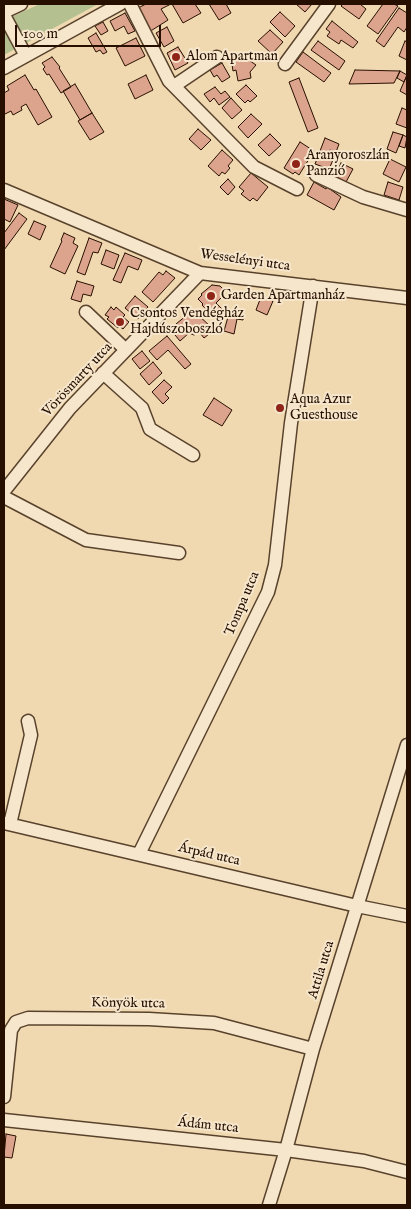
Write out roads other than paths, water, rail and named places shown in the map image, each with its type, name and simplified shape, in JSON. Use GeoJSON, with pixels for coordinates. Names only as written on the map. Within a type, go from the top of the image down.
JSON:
{"type":"FeatureCollection","features":[{"type":"Feature","properties":{"kind":"street"},"geometry":{"type":"LineString","coordinates":[[21,4],[4,13],[26,56]]}},
{"type":"Feature","properties":{"kind":"street"},"geometry":{"type":"LineString","coordinates":[[4,68],[120,4]]}},
{"type":"Feature","properties":{"kind":"street"},"geometry":{"type":"LineString","coordinates":[[130,4],[169,81],[254,167],[297,190]]}},
{"type":"Feature","properties":{"kind":"street"},"geometry":{"type":"LineString","coordinates":[[285,64],[329,4]]}},
{"type":"Feature","properties":{"kind":"street"},"geometry":{"type":"LineString","coordinates":[[174,86],[217,57]]}},
{"type":"Feature","properties":{"kind":"street"},"geometry":{"type":"LineString","coordinates":[[316,176],[363,197],[407,210]]}},
{"type":"Feature","properties":{"kind":"street","name":"Wesselényi utca"},"geometry":{"type":"LineString","coordinates":[[4,190],[200,273],[407,298]]}},
{"type":"Feature","properties":{"kind":"street","name":"Vörösmarty utca"},"geometry":{"type":"LineString","coordinates":[[4,491],[70,408],[200,273]]}},
{"type":"Feature","properties":{"kind":"street","name":"Tompa utca"},"geometry":{"type":"LineString","coordinates":[[139,854],[268,592],[276,565],[292,423],[313,286]]}},
{"type":"Feature","properties":{"kind":"street"},"geometry":{"type":"LineString","coordinates":[[86,312],[126,350]]}},
{"type":"Feature","properties":{"kind":"street"},"geometry":{"type":"LineString","coordinates":[[103,374],[142,408],[150,428],[193,455]]}},
{"type":"Feature","properties":{"kind":"street"},"geometry":{"type":"LineString","coordinates":[[4,497],[86,540],[179,553]]}},
{"type":"Feature","properties":{"kind":"street"},"geometry":{"type":"LineString","coordinates":[[7,823],[32,735],[28,721]]}},
{"type":"Feature","properties":{"kind":"street","name":"Attila utca"},"geometry":{"type":"LineString","coordinates":[[268,1205],[286,1150],[313,1049],[407,745]]}},
{"type":"Feature","properties":{"kind":"street","name":"Árpád utca"},"geometry":{"type":"LineString","coordinates":[[7,823],[357,906],[407,916]]}},
{"type":"Feature","properties":{"kind":"street","name":"Könyök utca"},"geometry":{"type":"LineString","coordinates":[[4,1097],[11,1030],[16,1022],[28,1018],[149,1019],[214,1023],[313,1049]]}},
{"type":"Feature","properties":{"kind":"street","name":"Ádám utca"},"geometry":{"type":"LineString","coordinates":[[4,1120],[286,1150],[364,1161],[407,1172]]}},
{"type":"Feature","properties":{"kind":"place","name":"Alom Apartman"},"geometry":{"type":"Point","coordinates":[176,57]}},
{"type":"Feature","properties":{"kind":"place","name":"Aranyoroszlán Panzió"},"geometry":{"type":"Point","coordinates":[296,164]}},
{"type":"Feature","properties":{"kind":"place","name":"Garden Apartmanház"},"geometry":{"type":"Point","coordinates":[211,296]}},
{"type":"Feature","properties":{"kind":"place","name":"Csontos Vendégház Hajdúszoboszló"},"geometry":{"type":"Point","coordinates":[120,322]}},
{"type":"Feature","properties":{"kind":"place","name":"Aqua Azur Guesthouse"},"geometry":{"type":"Point","coordinates":[280,408]}}]}
